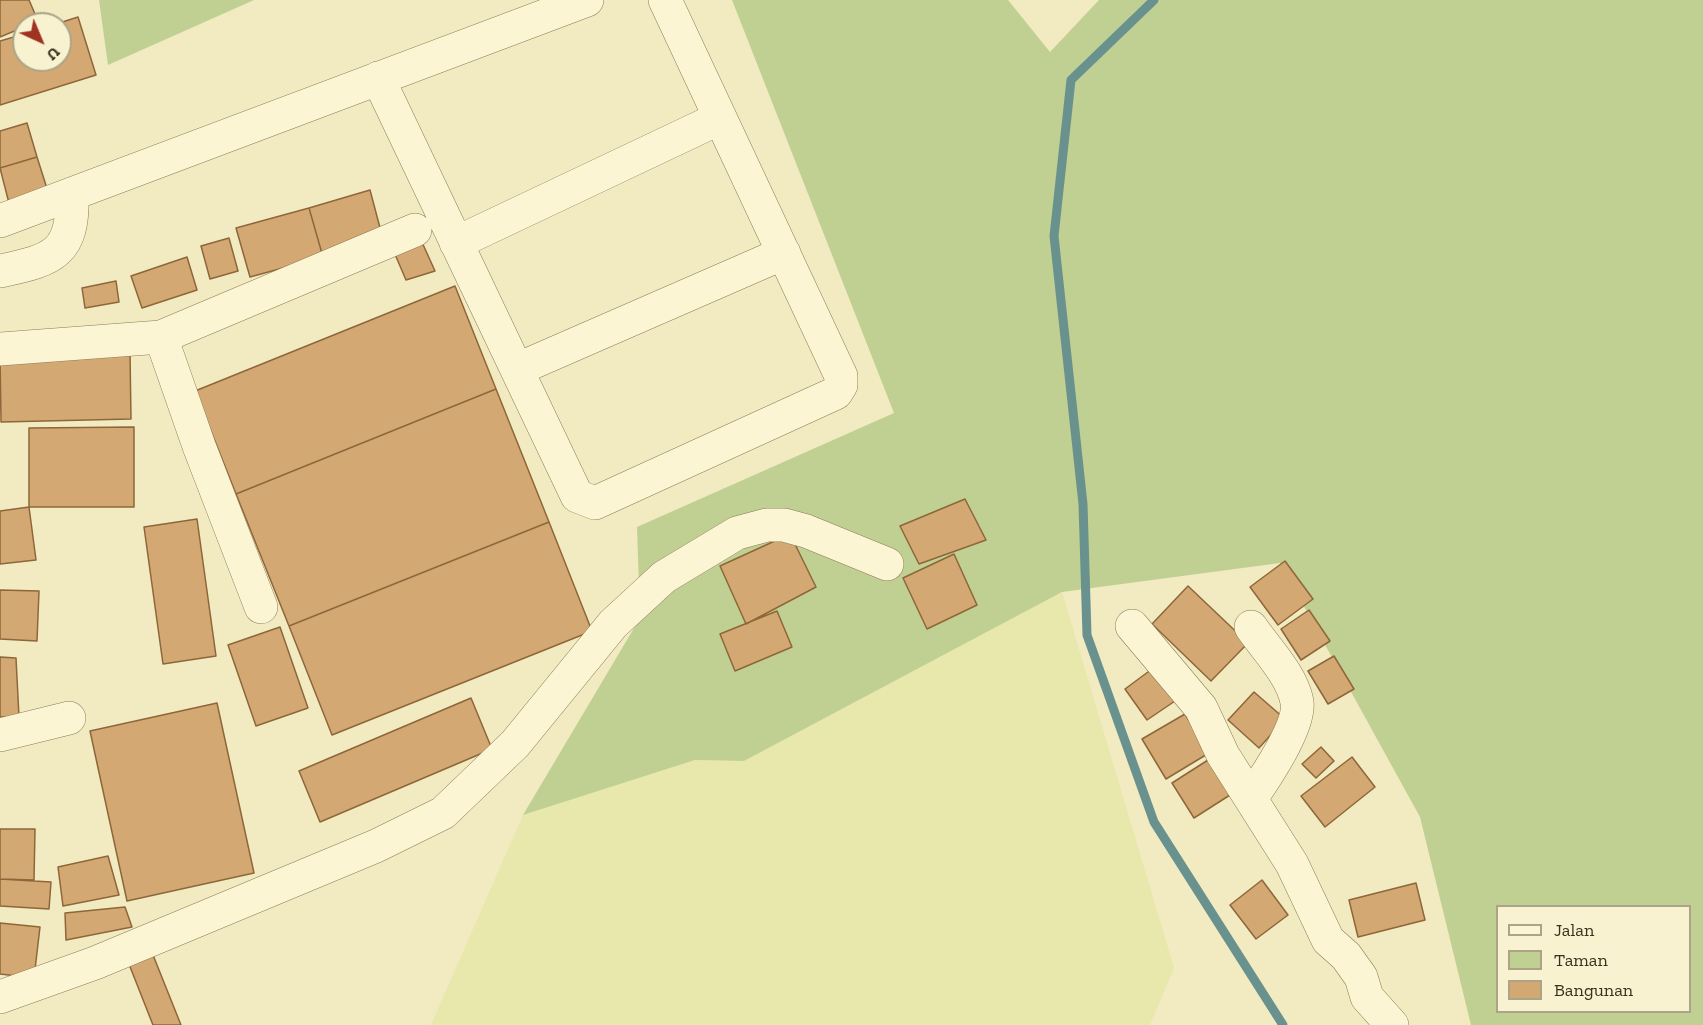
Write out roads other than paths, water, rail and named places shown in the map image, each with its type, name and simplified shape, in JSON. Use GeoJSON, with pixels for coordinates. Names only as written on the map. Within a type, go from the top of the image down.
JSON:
{"type":"FeatureCollection","features":[{"type":"Feature","properties":{"kind":"street"},"geometry":{"type":"LineString","coordinates":[[0,221],[586,0]]}},
{"type":"Feature","properties":{"kind":"street"},"geometry":{"type":"LineString","coordinates":[[378,78],[577,496],[587,502],[595,503],[836,393],[841,385],[841,376],[665,0]]}},
{"type":"Feature","properties":{"kind":"street"},"geometry":{"type":"LineString","coordinates":[[456,243],[720,118]]}},
{"type":"Feature","properties":{"kind":"street"},"geometry":{"type":"LineString","coordinates":[[0,271],[26,266],[49,257],[63,244],[70,234],[72,194]]}},
{"type":"Feature","properties":{"kind":"street"},"geometry":{"type":"LineString","coordinates":[[0,349],[161,337],[415,230]]}},
{"type":"Feature","properties":{"kind":"street"},"geometry":{"type":"LineString","coordinates":[[518,369],[784,253]]}},
{"type":"Feature","properties":{"kind":"street"},"geometry":{"type":"LineString","coordinates":[[161,337],[199,446],[261,607]]}},
{"type":"Feature","properties":{"kind":"street"},"geometry":{"type":"LineString","coordinates":[[0,997],[95,963],[376,846],[443,813],[515,744],[613,624],[664,577],[737,533],[767,525],[784,525],[806,531],[887,564]]}},
{"type":"Feature","properties":{"kind":"street"},"geometry":{"type":"LineString","coordinates":[[1132,626],[1201,708],[1223,756],[1252,797],[1292,864],[1328,940],[1346,956],[1361,977],[1367,997],[1392,1025]]}},
{"type":"Feature","properties":{"kind":"street"},"geometry":{"type":"LineString","coordinates":[[1251,627],[1285,676],[1294,694],[1297,714],[1268,773],[1252,797]]}},
{"type":"Feature","properties":{"kind":"street"},"geometry":{"type":"LineString","coordinates":[[0,735],[69,718]]}},
{"type":"Feature","properties":{"kind":"waterway"},"geometry":{"type":"LineString","coordinates":[[1154,0],[1071,80],[1054,236],[1083,504],[1087,635],[1154,822],[1283,1025]]}}]}
